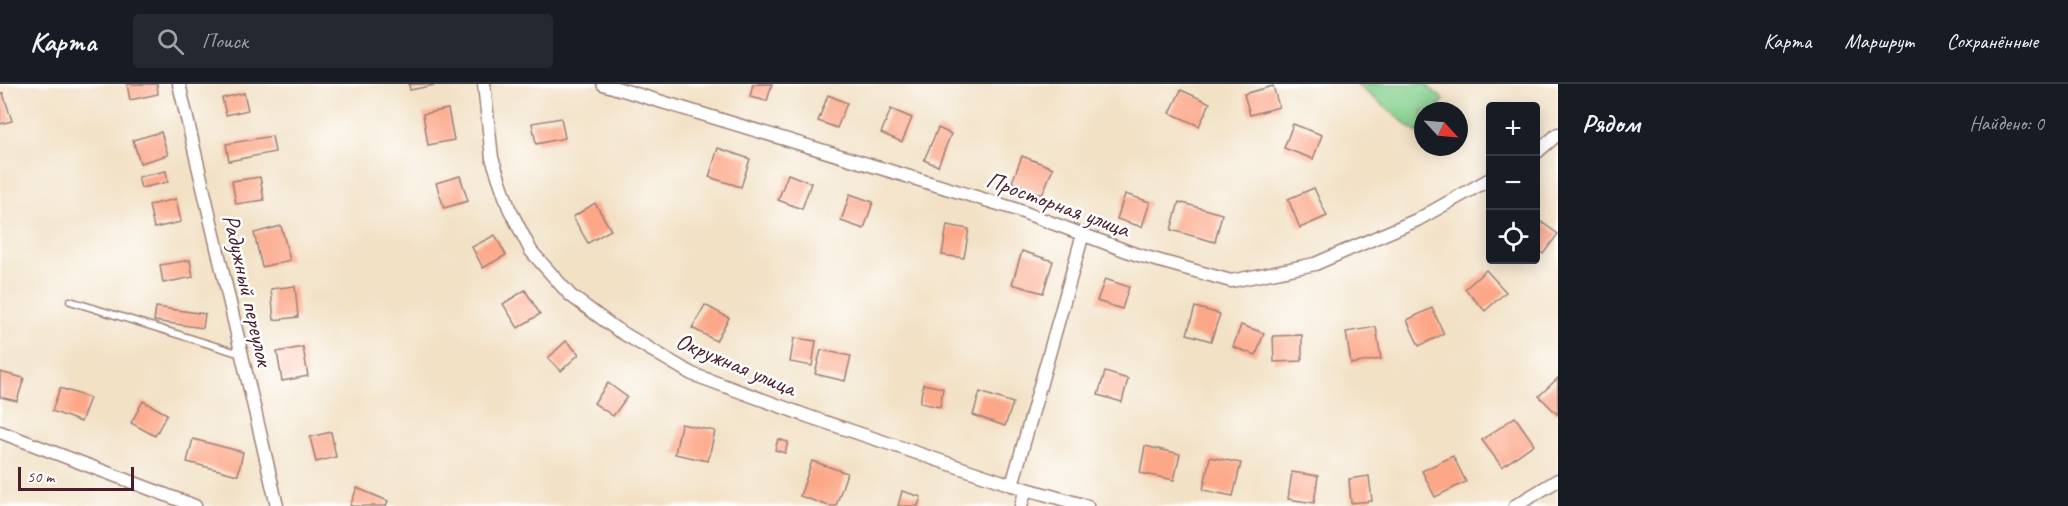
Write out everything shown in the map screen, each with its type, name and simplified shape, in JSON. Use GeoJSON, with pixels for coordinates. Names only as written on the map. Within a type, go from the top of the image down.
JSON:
{"type":"FeatureCollection","features":[{"type":"Feature","properties":{"kind":"street","name":"Радужный переулок"},"geometry":{"type":"LineString","coordinates":[[179,84],[277,506]]}},
{"type":"Feature","properties":{"kind":"street","name":"Окружная улица"},"geometry":{"type":"LineString","coordinates":[[483,84],[492,158],[509,208],[531,251],[570,296],[616,329],[692,374],[810,417],[1012,485],[1088,506]]}},
{"type":"Feature","properties":{"kind":"street","name":"Просторная улица"},"geometry":{"type":"LineString","coordinates":[[603,84],[1012,208],[1135,254],[1231,281],[1315,264],[1417,220],[1486,182]]}},
{"type":"Feature","properties":{"kind":"street"},"geometry":{"type":"LineString","coordinates":[[1540,150],[1558,134]]}},
{"type":"Feature","properties":{"kind":"street"},"geometry":{"type":"LineString","coordinates":[[1012,485],[1083,234]]}},
{"type":"Feature","properties":{"kind":"street"},"geometry":{"type":"LineString","coordinates":[[0,432],[195,506]]}},
{"type":"Feature","properties":{"kind":"street"},"geometry":{"type":"LineString","coordinates":[[1515,506],[1558,480]]}},
{"type":"Feature","properties":{"kind":"street"},"geometry":{"type":"LineString","coordinates":[[1021,506],[1026,489]]}},
{"type":"Feature","properties":{"kind":"lane"},"geometry":{"type":"LineString","coordinates":[[70,301],[242,355]]}},
{"type":"Feature","properties":{"kind":"green space"},"geometry":{"type":"Polygon","coordinates":[[[1357,84],[1425,84],[1444,100],[1442,102],[1414,102],[1414,131],[1357,84]]]}},
{"type":"Feature","properties":{"kind":"building"},"geometry":{"type":"Polygon","coordinates":[[[127,84],[157,84],[158,94],[130,100],[127,84]]]}},
{"type":"Feature","properties":{"kind":"building"},"geometry":{"type":"Polygon","coordinates":[[[409,84],[435,84],[435,85],[410,90],[409,84]]]}},
{"type":"Feature","properties":{"kind":"building"},"geometry":{"type":"Polygon","coordinates":[[[753,84],[772,84],[767,101],[750,97],[753,84]]]}},
{"type":"Feature","properties":{"kind":"building"},"geometry":{"type":"Polygon","coordinates":[[[1273,86],[1279,107],[1250,115],[1244,94],[1273,86]]]}},
{"type":"Feature","properties":{"kind":"building"},"geometry":{"type":"Polygon","coordinates":[[[1181,90],[1210,103],[1199,126],[1170,113],[1181,90]]]}},
{"type":"Feature","properties":{"kind":"building"},"geometry":{"type":"Polygon","coordinates":[[[3,93],[12,121],[0,124],[0,94],[3,93]]]}},
{"type":"Feature","properties":{"kind":"building"},"geometry":{"type":"Polygon","coordinates":[[[244,93],[248,110],[226,115],[222,98],[244,93]]]}},
{"type":"Feature","properties":{"kind":"building"},"geometry":{"type":"Polygon","coordinates":[[[828,95],[847,103],[837,128],[818,121],[828,95]]]}},
{"type":"Feature","properties":{"kind":"building"},"geometry":{"type":"Polygon","coordinates":[[[448,109],[454,140],[428,145],[423,114],[448,109]]]}},
{"type":"Feature","properties":{"kind":"building"},"geometry":{"type":"Polygon","coordinates":[[[891,109],[912,118],[902,142],[881,133],[891,109]]]}},
{"type":"Feature","properties":{"kind":"building"},"geometry":{"type":"Polygon","coordinates":[[[561,118],[565,138],[536,144],[532,123],[561,118]]]}},
{"type":"Feature","properties":{"kind":"building"},"geometry":{"type":"Polygon","coordinates":[[[1293,124],[1322,135],[1313,159],[1284,148],[1293,124]]]}},
{"type":"Feature","properties":{"kind":"building"},"geometry":{"type":"Polygon","coordinates":[[[938,128],[951,134],[938,166],[924,160],[938,128]]]}},
{"type":"Feature","properties":{"kind":"building"},"geometry":{"type":"Polygon","coordinates":[[[161,132],[168,155],[140,163],[133,140],[161,132]]]}},
{"type":"Feature","properties":{"kind":"building"},"geometry":{"type":"Polygon","coordinates":[[[272,136],[275,152],[229,161],[226,144],[272,136]]]}},
{"type":"Feature","properties":{"kind":"building"},"geometry":{"type":"Polygon","coordinates":[[[718,148],[750,159],[741,187],[709,177],[718,148]]]}},
{"type":"Feature","properties":{"kind":"building"},"geometry":{"type":"Polygon","coordinates":[[[1022,156],[1053,168],[1042,195],[1012,182],[1022,156]]]}},
{"type":"Feature","properties":{"kind":"building"},"geometry":{"type":"Polygon","coordinates":[[[166,171],[168,182],[141,188],[138,177],[166,171]]]}},
{"type":"Feature","properties":{"kind":"building"},"geometry":{"type":"Polygon","coordinates":[[[788,174],[811,183],[802,209],[778,200],[788,174]]]}},
{"type":"Feature","properties":{"kind":"building"},"geometry":{"type":"Polygon","coordinates":[[[460,176],[468,201],[444,208],[436,183],[460,176]]]}},
{"type":"Feature","properties":{"kind":"building"},"geometry":{"type":"Polygon","coordinates":[[[260,177],[264,200],[236,204],[232,181],[260,177]]]}},
{"type":"Feature","properties":{"kind":"building"},"geometry":{"type":"Polygon","coordinates":[[[1314,188],[1327,216],[1300,228],[1288,199],[1314,188]]]}},
{"type":"Feature","properties":{"kind":"building"},"geometry":{"type":"Polygon","coordinates":[[[850,194],[873,202],[864,229],[841,221],[850,194]]]}},
{"type":"Feature","properties":{"kind":"building"},"geometry":{"type":"Polygon","coordinates":[[[1125,194],[1150,202],[1142,227],[1117,219],[1125,194]]]}},
{"type":"Feature","properties":{"kind":"building"},"geometry":{"type":"Polygon","coordinates":[[[176,199],[181,222],[154,228],[149,205],[176,199]]]}},
{"type":"Feature","properties":{"kind":"building"},"geometry":{"type":"Polygon","coordinates":[[[1179,202],[1222,214],[1215,242],[1171,230],[1179,202]]]}},
{"type":"Feature","properties":{"kind":"building"},"geometry":{"type":"Polygon","coordinates":[[[595,203],[611,230],[588,243],[573,217],[595,203]]]}},
{"type":"Feature","properties":{"kind":"building"},"geometry":{"type":"Polygon","coordinates":[[[1540,221],[1558,234],[1543,254],[1540,252],[1540,221]]]}},
{"type":"Feature","properties":{"kind":"building"},"geometry":{"type":"Polygon","coordinates":[[[947,225],[969,229],[964,258],[942,255],[947,225]]]}},
{"type":"Feature","properties":{"kind":"building"},"geometry":{"type":"Polygon","coordinates":[[[281,226],[290,260],[262,267],[254,233],[281,226]]]}},
{"type":"Feature","properties":{"kind":"building"},"geometry":{"type":"Polygon","coordinates":[[[495,235],[506,255],[483,268],[472,247],[495,235]]]}},
{"type":"Feature","properties":{"kind":"building"},"geometry":{"type":"Polygon","coordinates":[[[1022,251],[1053,261],[1043,293],[1012,284],[1022,251]]]}},
{"type":"Feature","properties":{"kind":"building"},"geometry":{"type":"Polygon","coordinates":[[[190,260],[193,277],[163,283],[160,265],[190,260]]]}},
{"type":"Feature","properties":{"kind":"building"},"geometry":{"type":"Polygon","coordinates":[[[1486,270],[1506,292],[1485,311],[1465,289],[1486,270]]]}},
{"type":"Feature","properties":{"kind":"building"},"geometry":{"type":"Polygon","coordinates":[[[1105,279],[1129,287],[1122,309],[1097,301],[1105,279]]]}},
{"type":"Feature","properties":{"kind":"building"},"geometry":{"type":"Polygon","coordinates":[[[295,286],[298,317],[274,320],[271,289],[295,286]]]}},
{"type":"Feature","properties":{"kind":"building"},"geometry":{"type":"Polygon","coordinates":[[[525,290],[540,314],[518,328],[503,304],[525,290]]]}},
{"type":"Feature","properties":{"kind":"building"},"geometry":{"type":"Polygon","coordinates":[[[705,305],[729,318],[716,341],[692,328],[705,305]]]}},
{"type":"Feature","properties":{"kind":"building"},"geometry":{"type":"Polygon","coordinates":[[[156,307],[205,314],[203,328],[154,321],[156,307]]]}},
{"type":"Feature","properties":{"kind":"building"},"geometry":{"type":"Polygon","coordinates":[[[1195,307],[1220,314],[1211,341],[1187,334],[1195,307]]]}},
{"type":"Feature","properties":{"kind":"building"},"geometry":{"type":"Polygon","coordinates":[[[1432,308],[1444,334],[1419,346],[1407,320],[1432,308]]]}},
{"type":"Feature","properties":{"kind":"building"},"geometry":{"type":"Polygon","coordinates":[[[1241,325],[1264,333],[1256,355],[1233,347],[1241,325]]]}},
{"type":"Feature","properties":{"kind":"building"},"geometry":{"type":"Polygon","coordinates":[[[1376,327],[1381,359],[1351,364],[1346,332],[1376,327]]]}},
{"type":"Feature","properties":{"kind":"building"},"geometry":{"type":"Polygon","coordinates":[[[1302,335],[1302,361],[1274,362],[1273,336],[1302,335]]]}},
{"type":"Feature","properties":{"kind":"building"},"geometry":{"type":"Polygon","coordinates":[[[794,338],[816,341],[812,366],[790,362],[794,338]]]}},
{"type":"Feature","properties":{"kind":"building"},"geometry":{"type":"Polygon","coordinates":[[[566,341],[579,354],[561,371],[548,358],[566,341]]]}},
{"type":"Feature","properties":{"kind":"building"},"geometry":{"type":"Polygon","coordinates":[[[303,347],[308,376],[282,381],[277,352],[303,347]]]}},
{"type":"Feature","properties":{"kind":"building"},"geometry":{"type":"Polygon","coordinates":[[[821,350],[851,356],[845,381],[815,374],[821,350]]]}},
{"type":"Feature","properties":{"kind":"building"},"geometry":{"type":"Polygon","coordinates":[[[0,372],[24,378],[17,401],[0,397],[0,372]]]}},
{"type":"Feature","properties":{"kind":"building"},"geometry":{"type":"Polygon","coordinates":[[[1105,372],[1128,379],[1122,402],[1098,395],[1105,372]]]}},
{"type":"Feature","properties":{"kind":"building"},"geometry":{"type":"Polygon","coordinates":[[[1558,378],[1558,415],[1539,396],[1558,378]]]}},
{"type":"Feature","properties":{"kind":"building"},"geometry":{"type":"Polygon","coordinates":[[[608,383],[627,397],[613,416],[594,403],[608,383]]]}},
{"type":"Feature","properties":{"kind":"building"},"geometry":{"type":"Polygon","coordinates":[[[923,384],[943,388],[940,407],[920,403],[923,384]]]}},
{"type":"Feature","properties":{"kind":"building"},"geometry":{"type":"Polygon","coordinates":[[[60,388],[90,398],[81,422],[52,411],[60,388]]]}},
{"type":"Feature","properties":{"kind":"building"},"geometry":{"type":"Polygon","coordinates":[[[980,392],[1013,403],[1005,426],[973,415],[980,392]]]}},
{"type":"Feature","properties":{"kind":"building"},"geometry":{"type":"Polygon","coordinates":[[[143,401],[167,414],[155,436],[131,423],[143,401]]]}},
{"type":"Feature","properties":{"kind":"building"},"geometry":{"type":"Polygon","coordinates":[[[1515,417],[1534,444],[1502,467],[1482,440],[1515,417]]]}},
{"type":"Feature","properties":{"kind":"building"},"geometry":{"type":"Polygon","coordinates":[[[681,424],[715,431],[708,461],[675,454],[681,424]]]}},
{"type":"Feature","properties":{"kind":"building"},"geometry":{"type":"Polygon","coordinates":[[[331,432],[336,457],[316,462],[310,437],[331,432]]]}},
{"type":"Feature","properties":{"kind":"building"},"geometry":{"type":"Polygon","coordinates":[[[193,439],[243,452],[238,475],[187,462],[193,439]]]}},
{"type":"Feature","properties":{"kind":"building"},"geometry":{"type":"Polygon","coordinates":[[[778,439],[788,442],[785,453],[775,450],[778,439]]]}},
{"type":"Feature","properties":{"kind":"building"},"geometry":{"type":"Polygon","coordinates":[[[1145,446],[1180,454],[1174,480],[1140,473],[1145,446]]]}},
{"type":"Feature","properties":{"kind":"building"},"geometry":{"type":"Polygon","coordinates":[[[1453,456],[1466,482],[1435,497],[1422,471],[1453,456]]]}},
{"type":"Feature","properties":{"kind":"building"},"geometry":{"type":"Polygon","coordinates":[[[1210,457],[1241,463],[1233,496],[1203,490],[1210,457]]]}},
{"type":"Feature","properties":{"kind":"building"},"geometry":{"type":"Polygon","coordinates":[[[812,461],[847,473],[836,506],[829,506],[800,496],[812,461]]]}},
{"type":"Feature","properties":{"kind":"building"},"geometry":{"type":"Polygon","coordinates":[[[1292,472],[1318,476],[1314,503],[1288,499],[1292,472]]]}},
{"type":"Feature","properties":{"kind":"building"},"geometry":{"type":"Polygon","coordinates":[[[1369,476],[1372,501],[1351,503],[1349,479],[1369,476]]]}},
{"type":"Feature","properties":{"kind":"building"},"geometry":{"type":"Polygon","coordinates":[[[357,488],[388,501],[386,506],[350,506],[357,488]]]}},
{"type":"Feature","properties":{"kind":"building"},"geometry":{"type":"Polygon","coordinates":[[[902,491],[921,497],[918,506],[898,506],[902,491]]]}}]}
